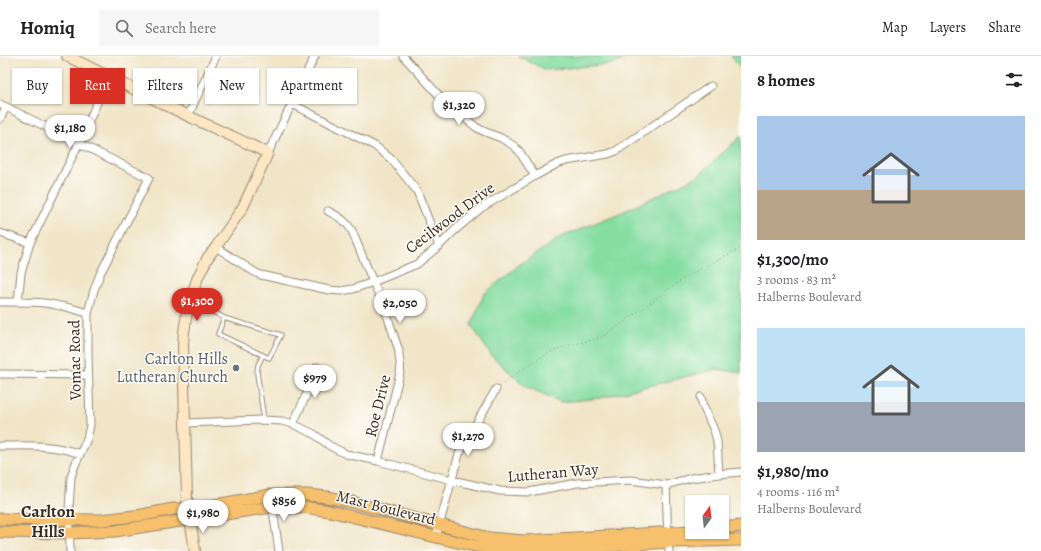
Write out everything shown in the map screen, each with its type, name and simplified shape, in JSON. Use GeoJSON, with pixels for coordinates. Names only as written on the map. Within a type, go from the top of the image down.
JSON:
{"type":"FeatureCollection","features":[{"type":"Feature","properties":{"kind":"main road","name":"Mast Boulevard"},"geometry":{"type":"LineString","coordinates":[[0,519],[107,519],[174,509],[216,505],[270,495],[308,495],[348,501],[489,538],[585,545]]}},
{"type":"Feature","properties":{"kind":"main road","name":"Mast Boulevard"},"geometry":{"type":"LineString","coordinates":[[0,532],[115,531],[272,507],[304,507],[330,511],[475,546],[502,550],[539,551],[585,545],[741,540]]}},
{"type":"Feature","properties":{"kind":"main road"},"geometry":{"type":"LineString","coordinates":[[729,527],[741,526]]}},
{"type":"Feature","properties":{"kind":"main road","name":"Mast Boulevard"},"geometry":{"type":"LineString","coordinates":[[668,542],[685,534]]}},
{"type":"Feature","properties":{"kind":"street"},"geometry":{"type":"LineString","coordinates":[[67,56],[92,68]]}},
{"type":"Feature","properties":{"kind":"street"},"geometry":{"type":"LineString","coordinates":[[188,116],[216,56]]}},
{"type":"Feature","properties":{"kind":"street"},"geometry":{"type":"LineString","coordinates":[[309,68],[315,56]]}},
{"type":"Feature","properties":{"kind":"street"},"geometry":{"type":"LineString","coordinates":[[403,56],[446,103],[464,118],[480,130],[501,138],[514,146],[534,176]]}},
{"type":"Feature","properties":{"kind":"street"},"geometry":{"type":"LineString","coordinates":[[125,84],[188,116],[268,153]]}},
{"type":"Feature","properties":{"kind":"street","name":"Cecilwood Drive"},"geometry":{"type":"LineString","coordinates":[[216,247],[256,273],[270,278],[329,290],[341,291],[354,289],[417,264],[481,208],[534,176],[566,161],[608,154],[616,151],[711,86]]}},
{"type":"Feature","properties":{"kind":"street"},"geometry":{"type":"LineString","coordinates":[[18,302],[21,273],[30,243],[96,104]]}},
{"type":"Feature","properties":{"kind":"street"},"geometry":{"type":"LineString","coordinates":[[195,551],[187,497],[184,332],[188,306],[200,272],[208,256],[216,247],[243,207],[292,104],[375,146],[391,159],[417,191],[439,246]]}},
{"type":"Feature","properties":{"kind":"street"},"geometry":{"type":"LineString","coordinates":[[0,119],[3,106],[79,143]]}},
{"type":"Feature","properties":{"kind":"street","name":"Vomac Road"},"geometry":{"type":"LineString","coordinates":[[70,551],[71,477],[75,465],[88,439],[90,425],[88,313],[100,274],[149,178],[79,143]]}},
{"type":"Feature","properties":{"kind":"street","name":"Roe Drive"},"geometry":{"type":"LineString","coordinates":[[328,211],[348,223],[384,306],[399,351],[402,366],[378,461]]}},
{"type":"Feature","properties":{"kind":"street"},"geometry":{"type":"LineString","coordinates":[[0,233],[30,243]]}},
{"type":"Feature","properties":{"kind":"street"},"geometry":{"type":"LineString","coordinates":[[0,302],[38,302],[88,313]]}},
{"type":"Feature","properties":{"kind":"street"},"geometry":{"type":"LineString","coordinates":[[293,424],[317,367]]}},
{"type":"Feature","properties":{"kind":"street"},"geometry":{"type":"LineString","coordinates":[[0,374],[88,375]]}},
{"type":"Feature","properties":{"kind":"street"},"geometry":{"type":"LineString","coordinates":[[436,537],[459,454],[496,389]]}},
{"type":"Feature","properties":{"kind":"street"},"geometry":{"type":"LineString","coordinates":[[701,397],[717,441],[719,474]]}},
{"type":"Feature","properties":{"kind":"street","name":"Lutheran Way"},"geometry":{"type":"LineString","coordinates":[[186,423],[262,420],[282,421],[293,424],[314,434],[330,446],[346,454],[494,490],[512,492],[529,492],[577,483],[628,480],[666,485],[691,478],[741,472]]}},
{"type":"Feature","properties":{"kind":"street"},"geometry":{"type":"LineString","coordinates":[[0,446],[50,446],[66,449],[80,454]]}},
{"type":"Feature","properties":{"kind":"street"},"geometry":{"type":"LineString","coordinates":[[666,485],[668,542]]}},
{"type":"Feature","properties":{"kind":"street"},"geometry":{"type":"LineString","coordinates":[[270,495],[279,551]]}},
{"type":"Feature","properties":{"kind":"lane"},"geometry":{"type":"LineString","coordinates":[[188,306],[209,310],[224,318],[280,335],[269,358],[218,334],[224,318]]}},
{"type":"Feature","properties":{"kind":"lane"},"geometry":{"type":"LineString","coordinates":[[262,420],[263,413],[257,373],[258,364],[263,355]]}},
{"type":"Feature","properties":{"kind":"path"},"geometry":{"type":"LineString","coordinates":[[496,389],[531,364],[550,353],[566,346],[605,335],[691,274],[741,248]]}},
{"type":"Feature","properties":{"kind":"green space"},"geometry":{"type":"Polygon","coordinates":[[[518,56],[633,56],[612,64],[546,70],[518,56]]]}},
{"type":"Feature","properties":{"kind":"green space"},"geometry":{"type":"Polygon","coordinates":[[[731,56],[741,56],[741,69],[731,56]]]}},
{"type":"Feature","properties":{"kind":"green space"},"geometry":{"type":"Polygon","coordinates":[[[741,136],[741,373],[717,369],[600,398],[561,402],[525,386],[491,355],[471,325],[484,294],[519,265],[561,237],[627,210],[698,176],[741,136]]]}},
{"type":"Feature","properties":{"kind":"place","name":"Carlton Hills Lutheran Church"},"geometry":{"type":"Point","coordinates":[236,368]}},
{"type":"Feature","properties":{"kind":"district","name":"Carlton Hills"},"geometry":{"type":"Point","coordinates":[48,521]}}]}
